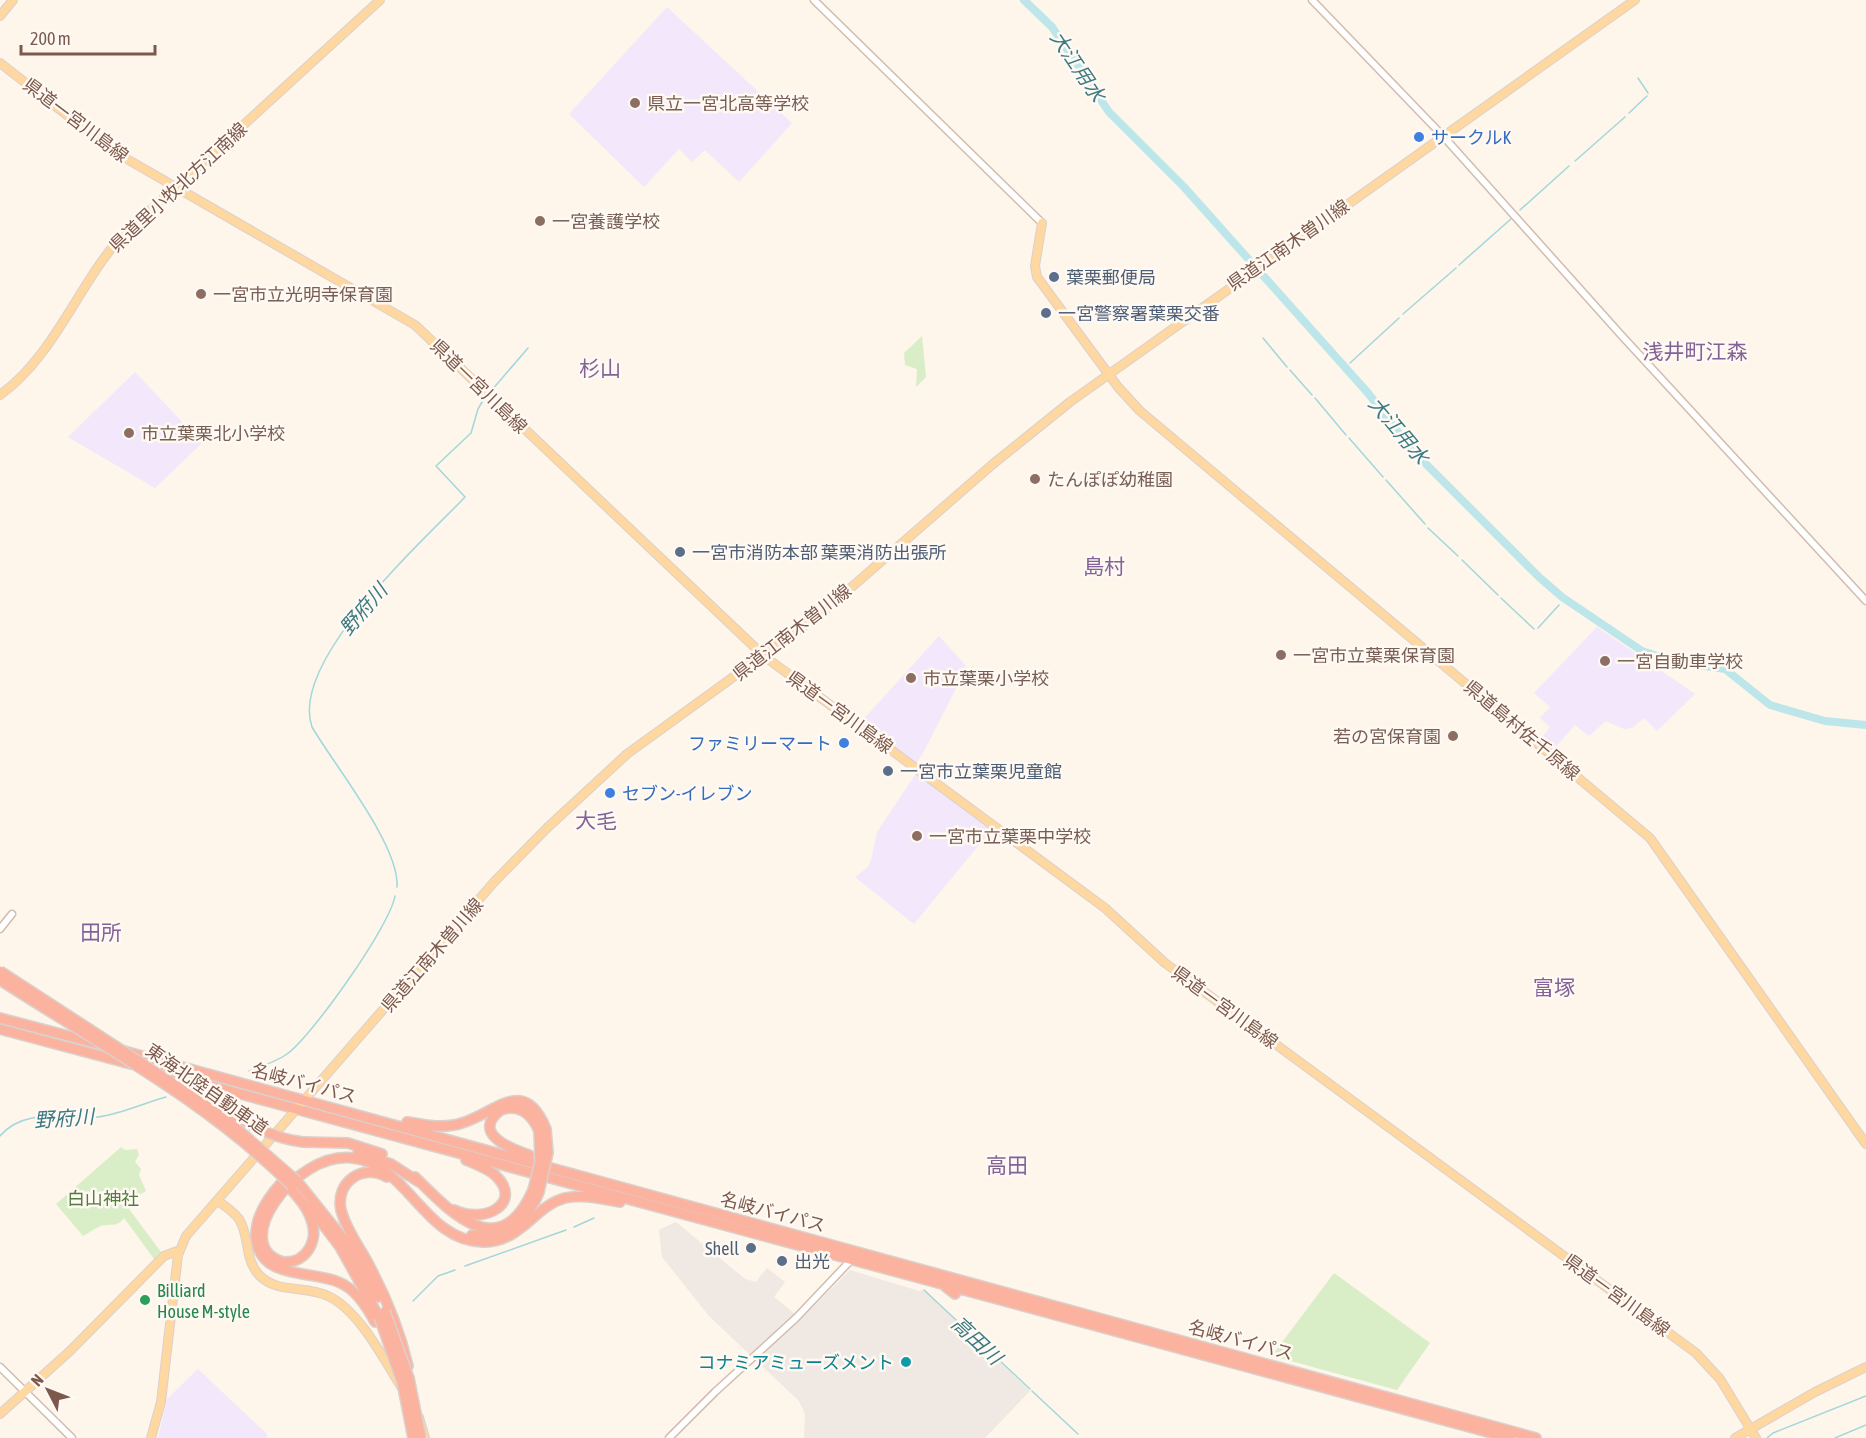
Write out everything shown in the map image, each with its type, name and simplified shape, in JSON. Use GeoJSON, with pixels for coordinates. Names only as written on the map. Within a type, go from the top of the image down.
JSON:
{"type":"FeatureCollection","features":[{"type":"Feature","properties":{"kind":"highway","name":"東海北陸自動車道"},"geometry":{"type":"LineString","coordinates":[[0,971],[220,1114],[293,1185],[346,1242],[401,1353],[412,1405],[423,1438]]}},
{"type":"Feature","properties":{"kind":"highway","name":"東海北陸自動車道"},"geometry":{"type":"LineString","coordinates":[[0,980],[175,1091],[231,1132],[293,1185]]}},
{"type":"Feature","properties":{"kind":"highway","name":"名岐バイパス"},"geometry":{"type":"LineString","coordinates":[[0,1018],[351,1112],[578,1178],[599,1188],[675,1211],[1510,1438]]}},
{"type":"Feature","properties":{"kind":"highway","name":"名岐バイパス"},"geometry":{"type":"LineString","coordinates":[[0,1029],[382,1133],[578,1178]]}},
{"type":"Feature","properties":{"kind":"highway"},"geometry":{"type":"LineString","coordinates":[[97,1034],[181,1081],[262,1131],[303,1142],[337,1142],[367,1148],[397,1163],[465,1222],[486,1228],[503,1224],[516,1215],[536,1191]]}},
{"type":"Feature","properties":{"kind":"highway"},"geometry":{"type":"LineString","coordinates":[[351,1112],[419,1124],[454,1125],[468,1121],[502,1102],[515,1100],[533,1109],[548,1153],[529,1210],[516,1223],[493,1234],[474,1235],[455,1231],[430,1216]]}},
{"type":"Feature","properties":{"kind":"highway"},"geometry":{"type":"LineString","coordinates":[[542,1130],[528,1114],[512,1107],[498,1112],[491,1127],[497,1140],[506,1147],[578,1178]]}},
{"type":"Feature","properties":{"kind":"highway"},"geometry":{"type":"LineString","coordinates":[[382,1133],[484,1168],[495,1176],[504,1189],[504,1198],[499,1207],[487,1215],[461,1213],[441,1202]]}},
{"type":"Feature","properties":{"kind":"highway"},"geometry":{"type":"LineString","coordinates":[[382,1315],[364,1303],[346,1286],[323,1277],[282,1270],[269,1263],[258,1247],[258,1222],[266,1203],[286,1178],[312,1159],[332,1153],[352,1152],[371,1156],[419,1182]]}},
{"type":"Feature","properties":{"kind":"highway"},"geometry":{"type":"LineString","coordinates":[[293,1185],[308,1211],[314,1236],[311,1247],[301,1258],[284,1262],[273,1258],[266,1249],[263,1227],[275,1200],[307,1169],[334,1158],[362,1160],[385,1171],[430,1216],[453,1235],[486,1242],[510,1236],[551,1205],[599,1188]]}},
{"type":"Feature","properties":{"kind":"highway"},"geometry":{"type":"LineString","coordinates":[[407,1194],[383,1175],[371,1172],[352,1177],[341,1194],[344,1218],[382,1315],[412,1405]]}},
{"type":"Feature","properties":{"kind":"highway","name":"名岐バイパス"},"geometry":{"type":"LineString","coordinates":[[599,1188],[624,1188],[1536,1438]]}},
{"type":"Feature","properties":{"kind":"highway"},"geometry":{"type":"LineString","coordinates":[[877,1257],[886,1253],[940,1269]]}},
{"type":"Feature","properties":{"kind":"highway"},"geometry":{"type":"LineString","coordinates":[[941,1283],[955,1294]]}},
{"type":"Feature","properties":{"kind":"highway","name":"東海北陸自動車道"},"geometry":{"type":"LineString","coordinates":[[411,1438],[412,1405]]}},
{"type":"Feature","properties":{"kind":"main road"},"geometry":{"type":"LineString","coordinates":[[0,16],[13,0]]}},
{"type":"Feature","properties":{"kind":"main road","name":"県道里小牧北方江南線"},"geometry":{"type":"LineString","coordinates":[[0,395],[16,382],[36,360],[109,251],[174,186],[380,0]]}},
{"type":"Feature","properties":{"kind":"main road","name":"県道江南木曽川線"},"geometry":{"type":"LineString","coordinates":[[151,1438],[161,1402],[180,1250],[195,1225],[219,1201],[495,881],[547,828],[627,754],[823,612],[993,464],[1108,373],[1635,0]]}},
{"type":"Feature","properties":{"kind":"main road","name":"県道一宮川島線"},"geometry":{"type":"LineString","coordinates":[[0,63],[104,145],[415,325],[764,656],[1092,898],[1165,963],[1696,1353],[1720,1379],[1756,1438]]}},
{"type":"Feature","properties":{"kind":"main road","name":"県道島村佐千原線"},"geometry":{"type":"LineString","coordinates":[[1042,223],[1035,266],[1037,277],[1131,403],[1650,838],[1866,1144]]}},
{"type":"Feature","properties":{"kind":"main road"},"geometry":{"type":"LineString","coordinates":[[219,1201],[239,1220],[248,1257],[257,1273],[277,1286],[319,1292],[337,1301],[351,1314],[422,1421],[423,1438]]}},
{"type":"Feature","properties":{"kind":"main road","name":"県道江南木曽川線"},"geometry":{"type":"LineString","coordinates":[[0,1414],[26,1392],[164,1256],[180,1250]]}},
{"type":"Feature","properties":{"kind":"main road"},"geometry":{"type":"LineString","coordinates":[[1735,1438],[1815,1392],[1866,1367]]}},
{"type":"Feature","properties":{"kind":"main road"},"geometry":{"type":"LineString","coordinates":[[390,1370],[398,1389],[411,1438]]}},
{"type":"Feature","properties":{"kind":"street"},"geometry":{"type":"LineString","coordinates":[[814,0],[1042,223]]}},
{"type":"Feature","properties":{"kind":"street"},"geometry":{"type":"LineString","coordinates":[[1312,0],[1443,136],[1622,336],[1866,601]]}},
{"type":"Feature","properties":{"kind":"street"},"geometry":{"type":"LineString","coordinates":[[0,929],[12,914]]}},
{"type":"Feature","properties":{"kind":"street"},"geometry":{"type":"LineString","coordinates":[[669,1438],[796,1318],[853,1258]]}},
{"type":"Feature","properties":{"kind":"street"},"geometry":{"type":"LineString","coordinates":[[0,1367],[72,1438]]}},
{"type":"Feature","properties":{"kind":"shaded area"},"geometry":{"type":"Polygon","coordinates":[[[667,7],[792,123],[739,182],[705,150],[692,162],[679,149],[644,187],[569,114],[667,7]]]}},
{"type":"Feature","properties":{"kind":"shaded area"},"geometry":{"type":"Polygon","coordinates":[[[135,372],[202,443],[155,488],[68,437],[135,372]]]}},
{"type":"Feature","properties":{"kind":"shaded area","name":"一宮自動車学校"},"geometry":{"type":"Polygon","coordinates":[[[1597,627],[1695,694],[1657,731],[1644,718],[1632,728],[1624,729],[1606,721],[1589,736],[1575,725],[1551,752],[1539,741],[1550,727],[1540,718],[1550,707],[1534,693],[1597,627]]]}},
{"type":"Feature","properties":{"kind":"shaded area"},"geometry":{"type":"Polygon","coordinates":[[[939,636],[967,667],[916,763],[860,723],[939,636]]]}},
{"type":"Feature","properties":{"kind":"shaded area"},"geometry":{"type":"Polygon","coordinates":[[[920,774],[992,829],[914,924],[855,877],[867,868],[871,861],[877,832],[915,775],[920,774]]]}},
{"type":"Feature","properties":{"kind":"shaded area","name":"コナミアミューズメント"},"geometry":{"type":"Polygon","coordinates":[[[676,1222],[745,1279],[756,1282],[767,1268],[785,1282],[774,1297],[801,1319],[850,1270],[919,1291],[925,1290],[1030,1391],[985,1438],[804,1438],[805,1414],[799,1401],[709,1316],[662,1257],[659,1230],[676,1222]]]}},
{"type":"Feature","properties":{"kind":"shaded area"},"geometry":{"type":"Polygon","coordinates":[[[198,1369],[267,1434],[267,1438],[158,1438],[167,1399],[198,1369]]]}},
{"type":"Feature","properties":{"kind":"green space"},"geometry":{"type":"Polygon","coordinates":[[[922,336],[926,377],[916,387],[917,369],[905,365],[904,353],[922,336]]]}},
{"type":"Feature","properties":{"kind":"green space","name":"白山神社"},"geometry":{"type":"Polygon","coordinates":[[[121,1147],[125,1150],[137,1149],[139,1155],[135,1162],[141,1169],[139,1175],[146,1191],[132,1199],[136,1204],[129,1209],[164,1256],[157,1263],[124,1218],[119,1223],[104,1225],[83,1236],[56,1204],[121,1147]]]}},
{"type":"Feature","properties":{"kind":"green space"},"geometry":{"type":"Polygon","coordinates":[[[1334,1273],[1430,1343],[1397,1390],[1276,1357],[1274,1353],[1334,1273]]]}},
{"type":"Feature","properties":{"kind":"waterway","name":"大江用水"},"geometry":{"type":"LineString","coordinates":[[1024,0],[1052,27],[1109,112],[1184,187],[1368,393],[1411,449],[1539,577],[1562,597],[1642,651],[1672,661],[1725,669],[1770,705],[1825,721],[1866,725]]}},
{"type":"Feature","properties":{"kind":"waterway"},"geometry":{"type":"LineString","coordinates":[[1638,78],[1648,93]]}},
{"type":"Feature","properties":{"kind":"waterway"},"geometry":{"type":"LineString","coordinates":[[1629,113],[1647,96]]}},
{"type":"Feature","properties":{"kind":"waterway"},"geometry":{"type":"LineString","coordinates":[[1575,161],[1625,117]]}},
{"type":"Feature","properties":{"kind":"waterway"},"geometry":{"type":"LineString","coordinates":[[1520,210],[1569,166]]}},
{"type":"Feature","properties":{"kind":"waterway"},"geometry":{"type":"LineString","coordinates":[[1459,265],[1512,218]]}},
{"type":"Feature","properties":{"kind":"waterway"},"geometry":{"type":"LineString","coordinates":[[1403,314],[1456,268]]}},
{"type":"Feature","properties":{"kind":"waterway"},"geometry":{"type":"LineString","coordinates":[[1350,363],[1399,318]]}},
{"type":"Feature","properties":{"kind":"waterway"},"geometry":{"type":"LineString","coordinates":[[1263,338],[1287,367]]}},
{"type":"Feature","properties":{"kind":"waterway","name":"野府川"},"geometry":{"type":"LineString","coordinates":[[491,391],[528,348]]}},
{"type":"Feature","properties":{"kind":"waterway"},"geometry":{"type":"LineString","coordinates":[[1290,370],[1312,395]]}},
{"type":"Feature","properties":{"kind":"waterway","name":"野府川"},"geometry":{"type":"LineString","coordinates":[[397,887],[395,870],[377,828],[312,727],[310,700],[320,670],[339,637],[364,604],[465,497],[436,466],[471,433],[478,409],[485,397]]}},
{"type":"Feature","properties":{"kind":"waterway"},"geometry":{"type":"LineString","coordinates":[[1315,398],[1346,435]]}},
{"type":"Feature","properties":{"kind":"waterway"},"geometry":{"type":"LineString","coordinates":[[1349,438],[1383,477]]}},
{"type":"Feature","properties":{"kind":"waterway"},"geometry":{"type":"LineString","coordinates":[[1386,480],[1425,524]]}},
{"type":"Feature","properties":{"kind":"waterway"},"geometry":{"type":"LineString","coordinates":[[1428,528],[1458,556]]}},
{"type":"Feature","properties":{"kind":"waterway"},"geometry":{"type":"LineString","coordinates":[[1462,560],[1498,595]]}},
{"type":"Feature","properties":{"kind":"waterway"},"geometry":{"type":"LineString","coordinates":[[1501,598],[1534,629]]}},
{"type":"Feature","properties":{"kind":"waterway"},"geometry":{"type":"LineString","coordinates":[[1538,628],[1559,605]]}},
{"type":"Feature","properties":{"kind":"waterway","name":"野府川"},"geometry":{"type":"LineString","coordinates":[[249,1071],[274,1062],[287,1054],[314,1026],[380,931],[395,896]]}},
{"type":"Feature","properties":{"kind":"waterway","name":"野府川"},"geometry":{"type":"LineString","coordinates":[[0,1136],[10,1127],[33,1118],[107,1116],[166,1097]]}},
{"type":"Feature","properties":{"kind":"waterway"},"geometry":{"type":"LineString","coordinates":[[574,1227],[594,1218]]}},
{"type":"Feature","properties":{"kind":"waterway"},"geometry":{"type":"LineString","coordinates":[[465,1266],[566,1230]]}},
{"type":"Feature","properties":{"kind":"waterway"},"geometry":{"type":"LineString","coordinates":[[413,1301],[438,1276],[455,1270]]}},
{"type":"Feature","properties":{"kind":"waterway","name":"高田川"},"geometry":{"type":"LineString","coordinates":[[924,1290],[1030,1389]]}},
{"type":"Feature","properties":{"kind":"waterway","name":"高田川"},"geometry":{"type":"LineString","coordinates":[[1032,1391],[1078,1434]]}},
{"type":"Feature","properties":{"kind":"waterway"},"geometry":{"type":"LineString","coordinates":[[1767,1438],[1773,1433],[1866,1396]]}},
{"type":"Feature","properties":{"kind":"waterway"},"geometry":{"type":"LineString","coordinates":[[1835,1438],[1866,1425]]}},
{"type":"Feature","properties":{"kind":"place","name":"県立一宮北高等学校"},"geometry":{"type":"Point","coordinates":[635,103]}},
{"type":"Feature","properties":{"kind":"place","name":"サークルK"},"geometry":{"type":"Point","coordinates":[1419,137]}},
{"type":"Feature","properties":{"kind":"place","name":"一宮養護学校"},"geometry":{"type":"Point","coordinates":[540,221]}},
{"type":"Feature","properties":{"kind":"place","name":"葉栗郵便局"},"geometry":{"type":"Point","coordinates":[1054,277]}},
{"type":"Feature","properties":{"kind":"place","name":"一宮市立光明寺保育園"},"geometry":{"type":"Point","coordinates":[201,294]}},
{"type":"Feature","properties":{"kind":"place","name":"一宮警察署葉栗交番"},"geometry":{"type":"Point","coordinates":[1046,313]}},
{"type":"Feature","properties":{"kind":"place","name":"市立葉栗北小学校"},"geometry":{"type":"Point","coordinates":[129,433]}},
{"type":"Feature","properties":{"kind":"place","name":"たんぽぽ幼稚園"},"geometry":{"type":"Point","coordinates":[1035,479]}},
{"type":"Feature","properties":{"kind":"place","name":"一宮市消防本部 葉栗消防出張所"},"geometry":{"type":"Point","coordinates":[680,552]}},
{"type":"Feature","properties":{"kind":"place","name":"一宮市立葉栗保育園"},"geometry":{"type":"Point","coordinates":[1281,655]}},
{"type":"Feature","properties":{"kind":"place","name":"一宮自動車学校"},"geometry":{"type":"Point","coordinates":[1605,661]}},
{"type":"Feature","properties":{"kind":"place","name":"市立葉栗小学校"},"geometry":{"type":"Point","coordinates":[911,678]}},
{"type":"Feature","properties":{"kind":"place","name":"若の宮保育園"},"geometry":{"type":"Point","coordinates":[1453,736]}},
{"type":"Feature","properties":{"kind":"place","name":"ファミリーマート"},"geometry":{"type":"Point","coordinates":[844,743]}},
{"type":"Feature","properties":{"kind":"place","name":"一宮市立葉栗児童館"},"geometry":{"type":"Point","coordinates":[888,771]}},
{"type":"Feature","properties":{"kind":"place","name":"セブン-イレブン"},"geometry":{"type":"Point","coordinates":[610,793]}},
{"type":"Feature","properties":{"kind":"place","name":"一宮市立葉栗中学校"},"geometry":{"type":"Point","coordinates":[917,836]}},
{"type":"Feature","properties":{"kind":"place","name":"Shell"},"geometry":{"type":"Point","coordinates":[751,1248]}},
{"type":"Feature","properties":{"kind":"place","name":"出光"},"geometry":{"type":"Point","coordinates":[782,1261]}},
{"type":"Feature","properties":{"kind":"place","name":"Billiard House M-style"},"geometry":{"type":"Point","coordinates":[145,1300]}},
{"type":"Feature","properties":{"kind":"place","name":"コナミアミューズメント"},"geometry":{"type":"Point","coordinates":[906,1362]}},
{"type":"Feature","properties":{"kind":"district","name":"浅井町江森"},"geometry":{"type":"Point","coordinates":[1695,351]}},
{"type":"Feature","properties":{"kind":"district","name":"杉山"},"geometry":{"type":"Point","coordinates":[600,368]}},
{"type":"Feature","properties":{"kind":"district","name":"島村"},"geometry":{"type":"Point","coordinates":[1104,566]}},
{"type":"Feature","properties":{"kind":"district","name":"大毛"},"geometry":{"type":"Point","coordinates":[596,820]}},
{"type":"Feature","properties":{"kind":"district","name":"田所"},"geometry":{"type":"Point","coordinates":[101,932]}},
{"type":"Feature","properties":{"kind":"district","name":"富塚"},"geometry":{"type":"Point","coordinates":[1554,987]}},
{"type":"Feature","properties":{"kind":"district","name":"高田"},"geometry":{"type":"Point","coordinates":[1007,1165]}}]}
